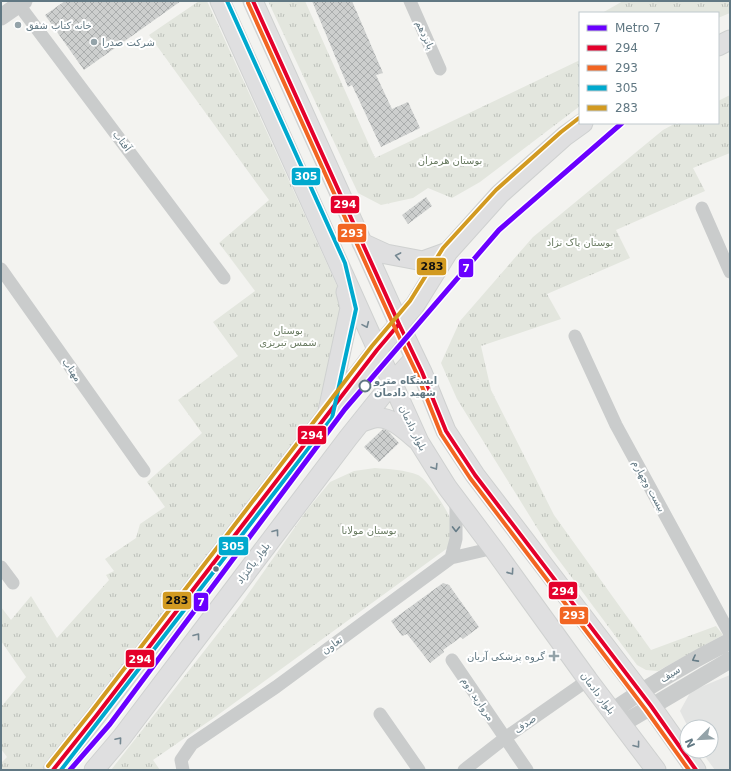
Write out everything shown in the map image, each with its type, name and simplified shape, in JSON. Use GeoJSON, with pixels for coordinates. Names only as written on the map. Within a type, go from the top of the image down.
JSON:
{"type":"FeatureCollection","features":[{"type":"Feature","properties":{"kind":"main road","name":"بلوار دادمان"},"geometry":{"type":"LineString","coordinates":[[220,1],[419,442],[456,500],[494,548],[588,680],[656,770]]}},
{"type":"Feature","properties":{"kind":"main road"},"geometry":{"type":"LineString","coordinates":[[253,1],[422,372],[446,431],[470,469],[645,699],[696,770]]}},
{"type":"Feature","properties":{"kind":"main road"},"geometry":{"type":"LineString","coordinates":[[719,46],[730,40]]}},
{"type":"Feature","properties":{"kind":"main road"},"geometry":{"type":"LineString","coordinates":[[53,770],[101,710],[377,350],[415,305],[448,252],[500,194],[565,136],[582,124]]}},
{"type":"Feature","properties":{"kind":"main road"},"geometry":{"type":"LineString","coordinates":[[362,243],[386,254],[423,261],[448,252]]}},
{"type":"Feature","properties":{"kind":"main road"},"geometry":{"type":"LineString","coordinates":[[327,415],[350,308],[339,264]]}},
{"type":"Feature","properties":{"kind":"main road","name":"بلوار پاکنژاد"},"geometry":{"type":"LineString","coordinates":[[94,770],[122,736],[348,438],[392,383],[415,358]]}},
{"type":"Feature","properties":{"kind":"main road"},"geometry":{"type":"LineString","coordinates":[[327,415],[336,416],[342,419],[346,427],[348,438]]}},
{"type":"Feature","properties":{"kind":"main road"},"geometry":{"type":"LineString","coordinates":[[360,423],[377,418],[387,420],[402,427],[419,442]]}},
{"type":"Feature","properties":{"kind":"street","name":"پانزدهم"},"geometry":{"type":"LineString","coordinates":[[410,1],[440,69]]}},
{"type":"Feature","properties":{"kind":"street"},"geometry":{"type":"LineString","coordinates":[[1,17],[19,2]]}},
{"type":"Feature","properties":{"kind":"street","name":"آفتاب"},"geometry":{"type":"LineString","coordinates":[[19,2],[224,278]]}},
{"type":"Feature","properties":{"kind":"street"},"geometry":{"type":"LineString","coordinates":[[702,208],[730,272]]}},
{"type":"Feature","properties":{"kind":"street","name":"مهتاب"},"geometry":{"type":"LineString","coordinates":[[1,269],[144,471]]}},
{"type":"Feature","properties":{"kind":"street","name":"بیست وچهارم"},"geometry":{"type":"LineString","coordinates":[[575,336],[616,425],[730,634]]}},
{"type":"Feature","properties":{"kind":"street"},"geometry":{"type":"LineString","coordinates":[[451,558],[456,539],[456,500]]}},
{"type":"Feature","properties":{"kind":"street","name":"تعاون"},"geometry":{"type":"LineString","coordinates":[[182,765],[192,744],[276,687],[451,558],[494,548]]}},
{"type":"Feature","properties":{"kind":"street"},"geometry":{"type":"LineString","coordinates":[[1,567],[13,583]]}},
{"type":"Feature","properties":{"kind":"street","name":"سیف"},"geometry":{"type":"LineString","coordinates":[[617,718],[645,699],[683,666],[730,641]]}},
{"type":"Feature","properties":{"kind":"street","name":"مروارید دوم"},"geometry":{"type":"LineString","coordinates":[[452,660],[527,770]]}},
{"type":"Feature","properties":{"kind":"street","name":"سیف"},"geometry":{"type":"LineString","coordinates":[[645,699],[730,660]]}},
{"type":"Feature","properties":{"kind":"street","name":"صدف"},"geometry":{"type":"LineString","coordinates":[[464,770],[505,738],[588,680]]}},
{"type":"Feature","properties":{"kind":"street"},"geometry":{"type":"LineString","coordinates":[[380,714],[419,770]]}},
{"type":"Feature","properties":{"kind":"shaded area"},"geometry":{"type":"Polygon","coordinates":[[[730,675],[730,770],[715,770],[707,759],[719,759],[719,719],[684,719],[680,711],[691,691],[730,675]]]}},
{"type":"Feature","properties":{"kind":"green space","name":"بوستان شمس تبریزی"},"geometry":{"type":"Polygon","coordinates":[[[199,1],[207,1],[343,299],[327,394],[317,412],[274,470],[215,545],[156,624],[41,770],[1,770],[1,763],[7,757],[1,749],[1,707],[26,677],[1,641],[1,607],[11,620],[31,596],[57,638],[109,580],[106,575],[114,571],[105,559],[136,538],[140,524],[165,507],[147,482],[202,433],[178,400],[238,356],[213,322],[255,291],[219,243],[269,200],[149,35],[199,1]]]}},
{"type":"Feature","properties":{"kind":"green space","name":"بوستان هرمزان"},"geometry":{"type":"Polygon","coordinates":[[[268,1],[305,1],[375,158],[579,60],[579,107],[480,182],[452,198],[428,188],[413,198],[381,205],[358,193],[268,1]]]}},
{"type":"Feature","properties":{"kind":"green space"},"geometry":{"type":"Polygon","coordinates":[[[623,1],[730,1],[730,13],[719,18],[719,12],[604,12],[623,1]]]}},
{"type":"Feature","properties":{"kind":"green space","name":"بوستان پاک نژاد"},"geometry":{"type":"Polygon","coordinates":[[[730,95],[730,153],[693,168],[705,191],[616,230],[630,258],[547,294],[561,319],[481,346],[491,390],[554,515],[651,650],[716,626],[723,635],[658,671],[646,670],[637,665],[549,547],[457,399],[441,363],[460,321],[533,237],[663,130],[674,124],[719,124],[719,100],[730,95]]]}},
{"type":"Feature","properties":{"kind":"green space","name":"بوستان مولانا"},"geometry":{"type":"Polygon","coordinates":[[[375,468],[413,473],[418,475],[427,483],[448,513],[451,520],[452,528],[449,547],[215,717],[153,760],[160,770],[111,770],[241,604],[307,510],[330,482],[354,471],[375,468]]]}},
{"type":"Feature","properties":{"kind":"building","name":"شرکت صدرا"},"geometry":{"type":"Polygon","coordinates":[[[65,1],[181,1],[84,70],[45,15],[65,1]]]}},
{"type":"Feature","properties":{"kind":"building"},"geometry":{"type":"Polygon","coordinates":[[[312,1],[352,1],[383,73],[376,75],[392,109],[408,102],[420,128],[381,147],[352,85],[348,87],[312,1]]]}},
{"type":"Feature","properties":{"kind":"building"},"geometry":{"type":"Polygon","coordinates":[[[426,197],[432,206],[408,224],[402,215],[426,197]]]}},
{"type":"Feature","properties":{"kind":"building"},"geometry":{"type":"Polygon","coordinates":[[[383,429],[388,431],[399,443],[379,462],[364,447],[383,429]]]}},
{"type":"Feature","properties":{"kind":"building"},"geometry":{"type":"Polygon","coordinates":[[[443,583],[449,585],[479,627],[463,639],[461,637],[443,650],[444,652],[430,663],[407,634],[402,636],[391,621],[443,583]]]}},
{"type":"Feature","properties":{"kind":"metro line","name":"7"},"geometry":{"type":"LineString","coordinates":[[70,770],[110,724],[345,409],[499,230],[621,124]]}},
{"type":"Feature","properties":{"kind":"transit line","name":"305"},"geometry":{"type":"LineString","coordinates":[[61,770],[332,418],[356,309],[345,263],[227,1]]}},
{"type":"Feature","properties":{"kind":"transit line","name":"294"},"geometry":{"type":"LineString","coordinates":[[253,1],[422,372],[446,431],[475,475],[651,706],[696,770]]}},
{"type":"Feature","properties":{"kind":"transit line","name":"293"},"geometry":{"type":"LineString","coordinates":[[248,3],[417,374],[441,434],[470,478],[646,710],[689,770]]}},
{"type":"Feature","properties":{"kind":"transit line","name":"283"},"geometry":{"type":"LineString","coordinates":[[48,766],[372,346],[410,301],[443,248],[496,190],[561,132],[579,118]]}},
{"type":"Feature","properties":{"kind":"transit line","name":"294"},"geometry":{"type":"LineString","coordinates":[[53,770],[377,350],[399,324]]}},
{"type":"Feature","properties":{"kind":"place","name":"خانه کتاب شفق"},"geometry":{"type":"Point","coordinates":[18,25]}},
{"type":"Feature","properties":{"kind":"place","name":"شرکت صدرا"},"geometry":{"type":"Point","coordinates":[94,42]}},
{"type":"Feature","properties":{"kind":"place","name":"ایستگاه مترو شهید دادمان"},"geometry":{"type":"Point","coordinates":[365,386]}},
{"type":"Feature","properties":{"kind":"place","name":"گروه پزشکی آریان"},"geometry":{"type":"Point","coordinates":[554,656]}}]}
